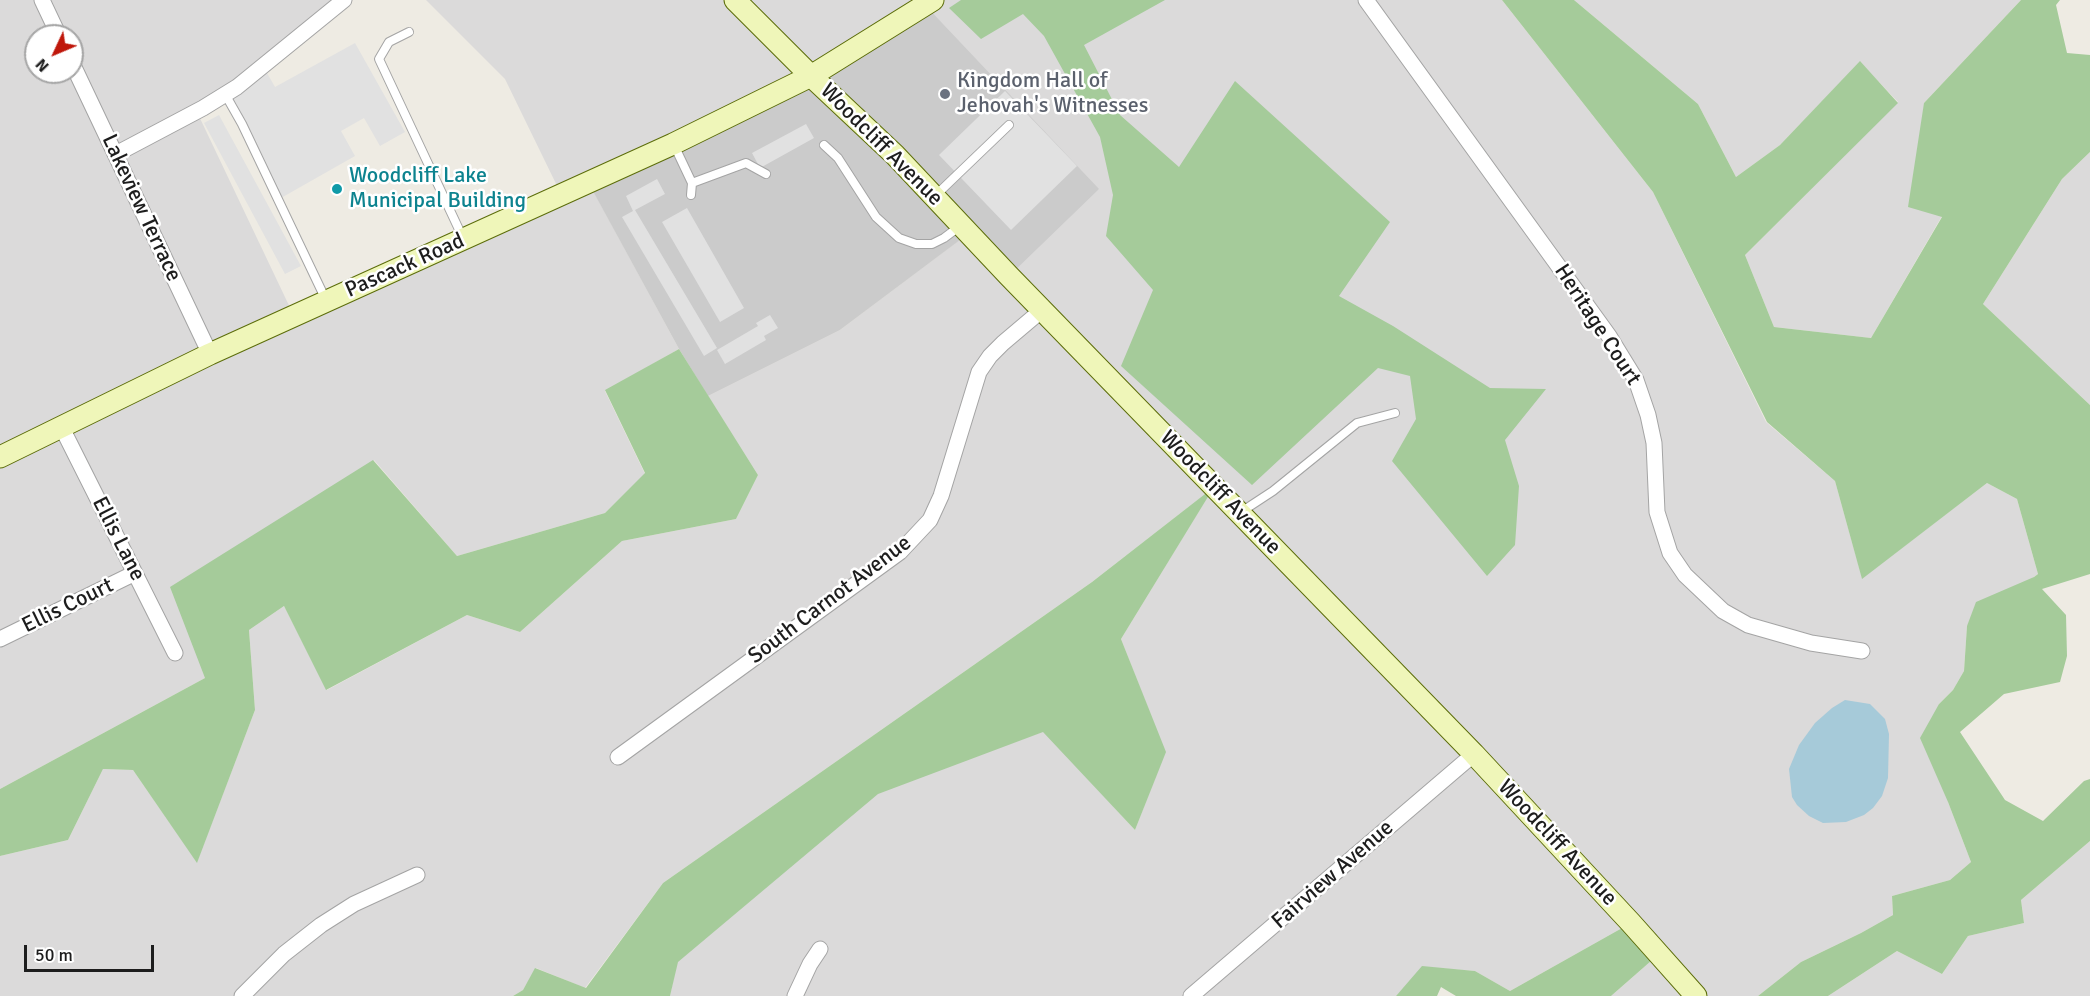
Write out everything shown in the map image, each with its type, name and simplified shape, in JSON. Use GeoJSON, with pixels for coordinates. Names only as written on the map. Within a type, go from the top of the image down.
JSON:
{"type":"FeatureCollection","features":[{"type":"Feature","properties":{"kind":"main road","name":"Woodcliff Avenue"},"geometry":{"type":"LineString","coordinates":[[735,0],[895,155],[1042,310],[1474,754],[1696,996]]}},
{"type":"Feature","properties":{"kind":"main road","name":"Pascack Road"},"geometry":{"type":"LineString","coordinates":[[0,457],[210,354],[673,144],[811,76],[933,0]]}},
{"type":"Feature","properties":{"kind":"street"},"geometry":{"type":"LineString","coordinates":[[42,0],[53,24]]}},
{"type":"Feature","properties":{"kind":"street"},"geometry":{"type":"LineString","coordinates":[[116,154],[237,87],[344,0]]}},
{"type":"Feature","properties":{"kind":"street","name":"Heritage Court"},"geometry":{"type":"LineString","coordinates":[[1366,0],[1609,336],[1636,380],[1648,415],[1654,443],[1657,512],[1670,553],[1685,575],[1723,611],[1748,625],[1811,643],[1862,651]]}},
{"type":"Feature","properties":{"kind":"street","name":"Lakeview Terrace"},"geometry":{"type":"LineString","coordinates":[[82,84],[210,354]]}},
{"type":"Feature","properties":{"kind":"street","name":"South Carnot Avenue"},"geometry":{"type":"LineString","coordinates":[[618,758],[900,552],[930,519],[941,496],[980,372],[990,356],[1003,343],[1042,310]]}},
{"type":"Feature","properties":{"kind":"street","name":"Ellis Lane"},"geometry":{"type":"LineString","coordinates":[[61,426],[175,653]]}},
{"type":"Feature","properties":{"kind":"street","name":"Ellis Court"},"geometry":{"type":"LineString","coordinates":[[0,639],[135,573]]}},
{"type":"Feature","properties":{"kind":"street","name":"Fairview Avenue"},"geometry":{"type":"LineString","coordinates":[[1191,996],[1474,754]]}},
{"type":"Feature","properties":{"kind":"street"},"geometry":{"type":"LineString","coordinates":[[242,996],[284,954],[321,925],[354,904],[417,874]]}},
{"type":"Feature","properties":{"kind":"street"},"geometry":{"type":"LineString","coordinates":[[795,996],[820,949]]}},
{"type":"Feature","properties":{"kind":"lane"},"geometry":{"type":"LineString","coordinates":[[409,32],[389,42],[379,59],[463,239]]}},
{"type":"Feature","properties":{"kind":"lane"},"geometry":{"type":"LineString","coordinates":[[225,94],[242,124],[326,302]]}},
{"type":"Feature","properties":{"kind":"lane"},"geometry":{"type":"LineString","coordinates":[[934,197],[1009,125]]}},
{"type":"Feature","properties":{"kind":"lane"},"geometry":{"type":"LineString","coordinates":[[673,144],[692,183],[691,195]]}},
{"type":"Feature","properties":{"kind":"lane"},"geometry":{"type":"LineString","coordinates":[[824,145],[838,158],[876,217],[899,237],[916,244],[932,244],[961,225]]}},
{"type":"Feature","properties":{"kind":"lane"},"geometry":{"type":"LineString","coordinates":[[692,183],[746,163],[766,174]]}},
{"type":"Feature","properties":{"kind":"lane"},"geometry":{"type":"LineString","coordinates":[[1239,513],[1273,491],[1356,423],[1395,413]]}},
{"type":"Feature","properties":{"kind":"shaded area"},"geometry":{"type":"Polygon","coordinates":[[[0,0],[344,0],[197,112],[294,316],[561,194],[505,79],[426,0],[1502,0],[1653,192],[1766,422],[1835,481],[1862,578],[1987,483],[2017,499],[2038,574],[1967,626],[1964,671],[1953,690],[1939,704],[1948,802],[1971,862],[1950,880],[1892,896],[1893,915],[1801,962],[1758,996],[1611,996],[1659,954],[1631,923],[1510,991],[1475,971],[1423,967],[1396,996],[670,996],[677,962],[878,793],[1044,731],[1135,830],[1165,752],[1121,639],[1213,488],[1092,582],[663,883],[585,988],[536,968],[523,990],[513,996],[0,996],[0,856],[68,840],[103,769],[133,770],[197,862],[255,710],[249,630],[284,606],[327,690],[467,615],[520,632],[622,541],[736,519],[758,475],[708,396],[840,330],[969,233],[1099,189],[589,183],[679,349],[605,391],[645,474],[605,513],[457,556],[374,460],[205,678],[0,789],[0,0]]]}},
{"type":"Feature","properties":{"kind":"shaded area"},"geometry":{"type":"Polygon","coordinates":[[[1574,0],[2021,0],[1924,103],[1942,216],[1871,338],[1774,327],[1745,255],[1898,102],[1860,62],[1780,145],[1736,177],[1698,104],[1574,0]]]}},
{"type":"Feature","properties":{"kind":"shaded area"},"geometry":{"type":"Polygon","coordinates":[[[925,5],[1099,189],[1009,276],[968,234],[840,330],[708,396],[679,349],[588,182],[925,5]]]}},
{"type":"Feature","properties":{"kind":"shaded area"},"geometry":{"type":"Polygon","coordinates":[[[355,43],[405,132],[380,146],[364,118],[341,131],[355,156],[281,198],[220,90],[263,66],[275,87],[355,43]]]}},
{"type":"Feature","properties":{"kind":"shaded area"},"geometry":{"type":"Polygon","coordinates":[[[1005,91],[1077,166],[1011,230],[939,155],[1005,91]]]}},
{"type":"Feature","properties":{"kind":"shaded area"},"geometry":{"type":"Polygon","coordinates":[[[219,115],[301,266],[285,274],[204,123],[219,115]]]}},
{"type":"Feature","properties":{"kind":"shaded area"},"geometry":{"type":"Polygon","coordinates":[[[806,124],[814,138],[760,168],[752,153],[806,124]]]}},
{"type":"Feature","properties":{"kind":"shaded area"},"geometry":{"type":"Polygon","coordinates":[[[2090,152],[2090,405],[1983,304],[2062,179],[2090,152]]]}},
{"type":"Feature","properties":{"kind":"shaded area"},"geometry":{"type":"Polygon","coordinates":[[[657,179],[665,194],[635,210],[717,348],[704,356],[622,217],[633,211],[626,196],[657,179]]]}},
{"type":"Feature","properties":{"kind":"shaded area"},"geometry":{"type":"Polygon","coordinates":[[[687,208],[744,308],[720,322],[662,222],[687,208]]]}},
{"type":"Feature","properties":{"kind":"shaded area"},"geometry":{"type":"Polygon","coordinates":[[[770,315],[778,328],[764,336],[766,340],[725,364],[717,350],[758,326],[756,323],[770,315]]]}},
{"type":"Feature","properties":{"kind":"shaded area"},"geometry":{"type":"Polygon","coordinates":[[[2090,841],[2090,996],[1828,996],[1897,951],[1942,974],[1968,936],[2024,923],[2021,900],[2090,841]]]}},
{"type":"Feature","properties":{"kind":"green space"},"geometry":{"type":"Polygon","coordinates":[[[961,0],[1165,0],[1084,45],[1120,115],[1179,167],[1235,81],[1390,222],[1339,296],[1393,326],[1490,388],[1546,389],[1505,440],[1519,486],[1515,545],[1487,576],[1392,461],[1416,419],[1410,376],[1378,368],[1252,485],[1121,366],[1153,290],[1106,236],[1113,195],[1100,137],[1044,36],[1023,14],[981,39],[949,8],[961,0]]]}},
{"type":"Feature","properties":{"kind":"green space"},"geometry":{"type":"Polygon","coordinates":[[[1502,0],[1574,0],[1698,104],[1736,177],[1780,145],[1860,61],[1898,103],[1745,255],[1774,327],[1871,338],[1942,217],[1908,207],[1924,103],[2021,0],[2060,0],[2056,5],[2067,53],[2090,55],[2090,152],[2062,179],[1983,304],[2090,405],[2090,574],[2042,589],[2066,615],[2067,656],[2060,682],[2004,694],[1960,732],[2005,800],[2043,821],[2084,781],[2090,779],[2090,841],[2021,900],[2024,923],[1968,936],[1942,974],[1897,951],[1828,996],[1758,996],[1801,962],[1893,915],[1892,896],[1950,880],[1971,862],[1920,738],[1939,704],[1953,690],[1964,671],[1967,626],[1976,602],[2038,574],[2017,499],[1987,483],[1862,579],[1835,481],[1767,422],[1653,192],[1502,0]]]}},
{"type":"Feature","properties":{"kind":"green space"},"geometry":{"type":"Polygon","coordinates":[[[679,349],[758,475],[736,519],[622,541],[520,632],[467,615],[326,690],[284,606],[249,630],[255,710],[197,863],[133,770],[103,769],[68,840],[0,856],[0,789],[205,678],[170,587],[373,460],[457,556],[605,513],[645,473],[605,390],[679,349]]]}},
{"type":"Feature","properties":{"kind":"green space"},"geometry":{"type":"Polygon","coordinates":[[[1214,487],[1121,639],[1166,752],[1135,830],[1043,732],[878,794],[678,962],[670,996],[513,996],[523,990],[535,968],[586,988],[663,883],[1092,582],[1214,487]]]}},
{"type":"Feature","properties":{"kind":"green space"},"geometry":{"type":"Polygon","coordinates":[[[1631,923],[1659,954],[1611,996],[1456,996],[1441,987],[1437,996],[1396,996],[1422,966],[1475,971],[1510,991],[1631,923]]]}},
{"type":"Feature","properties":{"kind":"water"},"geometry":{"type":"Polygon","coordinates":[[[1845,700],[1870,704],[1885,719],[1889,734],[1888,778],[1882,796],[1864,815],[1846,822],[1823,823],[1809,816],[1797,805],[1792,797],[1789,769],[1799,745],[1815,723],[1845,700]]]}},
{"type":"Feature","properties":{"kind":"place","name":"Kingdom Hall of Jehovah's Witnesses"},"geometry":{"type":"Point","coordinates":[945,94]}},
{"type":"Feature","properties":{"kind":"place","name":"Woodcliff Lake Municipal Building"},"geometry":{"type":"Point","coordinates":[337,189]}}]}
